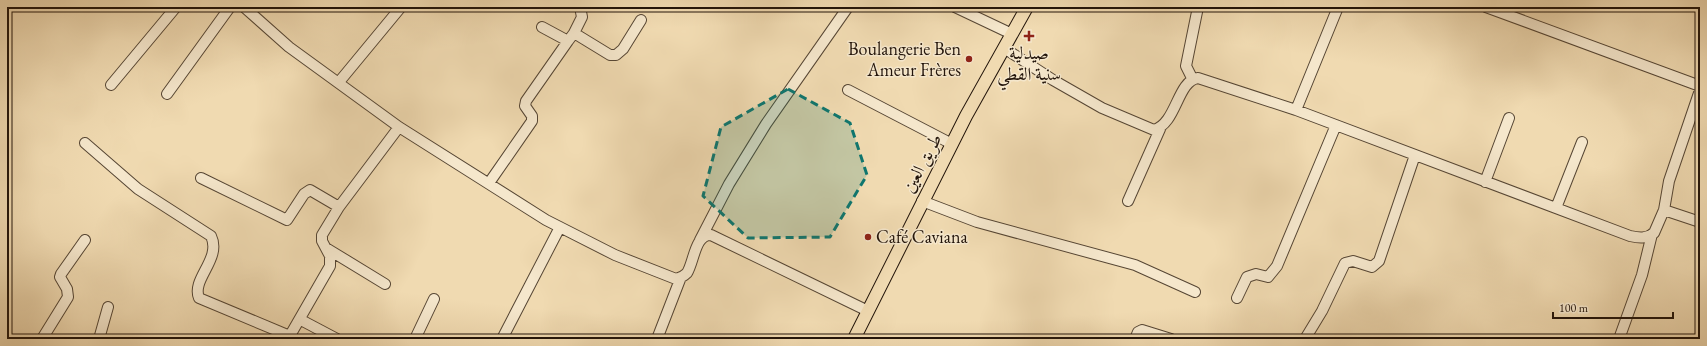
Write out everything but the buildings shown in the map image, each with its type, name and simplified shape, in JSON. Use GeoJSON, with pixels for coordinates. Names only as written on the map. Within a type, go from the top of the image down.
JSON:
{"type":"FeatureCollection","features":[{"type":"Feature","properties":{"kind":"main road","name":"طريق العين"},"geometry":{"type":"LineString","coordinates":[[854,339],[922,201],[1027,7]]}},
{"type":"Feature","properties":{"kind":"street"},"geometry":{"type":"LineString","coordinates":[[111,85],[176,7]]}},
{"type":"Feature","properties":{"kind":"street"},"geometry":{"type":"LineString","coordinates":[[167,94],[230,7]]}},
{"type":"Feature","properties":{"kind":"street"},"geometry":{"type":"LineString","coordinates":[[244,7],[289,47],[399,127],[560,227],[615,255],[672,279],[681,277],[687,272],[700,240],[729,184],[762,131],[848,7]]}},
{"type":"Feature","properties":{"kind":"street"},"geometry":{"type":"LineString","coordinates":[[339,82],[401,7]]}},
{"type":"Feature","properties":{"kind":"street"},"geometry":{"type":"LineString","coordinates":[[489,183],[532,121],[532,116],[525,106],[526,101],[571,37],[582,17],[580,7]]}},
{"type":"Feature","properties":{"kind":"street"},"geometry":{"type":"LineString","coordinates":[[955,7],[1012,34]]}},
{"type":"Feature","properties":{"kind":"street"},"geometry":{"type":"LineString","coordinates":[[1192,78],[1186,66],[1198,7]]}},
{"type":"Feature","properties":{"kind":"street"},"geometry":{"type":"LineString","coordinates":[[1296,110],[1337,7]]}},
{"type":"Feature","properties":{"kind":"street"},"geometry":{"type":"LineString","coordinates":[[1486,7],[1700,86]]}},
{"type":"Feature","properties":{"kind":"street"},"geometry":{"type":"LineString","coordinates":[[542,27],[571,37],[610,55],[616,55],[623,48],[641,20]]}},
{"type":"Feature","properties":{"kind":"street"},"geometry":{"type":"LineString","coordinates":[[1004,48],[1053,80],[1102,108],[1154,130],[1160,129]]}},
{"type":"Feature","properties":{"kind":"street"},"geometry":{"type":"LineString","coordinates":[[1192,78],[1209,80],[1296,110],[1630,236],[1641,238],[1652,234]]}},
{"type":"Feature","properties":{"kind":"street"},"geometry":{"type":"LineString","coordinates":[[1128,202],[1160,129],[1166,124],[1192,78]]}},
{"type":"Feature","properties":{"kind":"street"},"geometry":{"type":"LineString","coordinates":[[848,90],[952,144]]}},
{"type":"Feature","properties":{"kind":"street"},"geometry":{"type":"LineString","coordinates":[[1619,339],[1642,275],[1652,234],[1664,210],[1669,181],[1700,90]]}},
{"type":"Feature","properties":{"kind":"street"},"geometry":{"type":"LineString","coordinates":[[1485,182],[1509,118]]}},
{"type":"Feature","properties":{"kind":"street"},"geometry":{"type":"LineString","coordinates":[[1237,298],[1247,277],[1256,274],[1268,277],[1276,266],[1336,125]]}},
{"type":"Feature","properties":{"kind":"street"},"geometry":{"type":"LineString","coordinates":[[85,143],[138,189],[211,236],[214,250],[197,289],[199,298],[289,337],[301,320],[330,266],[330,256],[322,241],[322,234],[339,208],[399,127]]}},
{"type":"Feature","properties":{"kind":"street"},"geometry":{"type":"LineString","coordinates":[[1556,208],[1582,142]]}},
{"type":"Feature","properties":{"kind":"street"},"geometry":{"type":"LineString","coordinates":[[1305,339],[1322,311],[1345,263],[1354,261],[1372,267],[1379,261],[1415,155]]}},
{"type":"Feature","properties":{"kind":"street"},"geometry":{"type":"LineString","coordinates":[[201,178],[287,220],[304,194],[310,190],[339,208]]}},
{"type":"Feature","properties":{"kind":"street"},"geometry":{"type":"LineString","coordinates":[[922,201],[977,222],[1136,265],[1195,292]]}},
{"type":"Feature","properties":{"kind":"street"},"geometry":{"type":"LineString","coordinates":[[1664,210],[1700,222]]}},
{"type":"Feature","properties":{"kind":"street"},"geometry":{"type":"LineString","coordinates":[[502,339],[560,227]]}},
{"type":"Feature","properties":{"kind":"street"},"geometry":{"type":"LineString","coordinates":[[700,240],[705,236],[711,235],[868,311]]}},
{"type":"Feature","properties":{"kind":"street"},"geometry":{"type":"LineString","coordinates":[[42,339],[68,297],[67,289],[60,277],[61,274],[84,240]]}},
{"type":"Feature","properties":{"kind":"street"},"geometry":{"type":"LineString","coordinates":[[326,248],[385,284]]}},
{"type":"Feature","properties":{"kind":"street"},"geometry":{"type":"LineString","coordinates":[[657,339],[681,277]]}},
{"type":"Feature","properties":{"kind":"street"},"geometry":{"type":"LineString","coordinates":[[415,339],[434,299]]}},
{"type":"Feature","properties":{"kind":"street"},"geometry":{"type":"LineString","coordinates":[[98,339],[108,307]]}},
{"type":"Feature","properties":{"kind":"street"},"geometry":{"type":"LineString","coordinates":[[301,320],[337,339]]}},
{"type":"Feature","properties":{"kind":"street"},"geometry":{"type":"LineString","coordinates":[[1134,339],[1138,332],[1142,330],[1171,339]]}},
{"type":"Feature","properties":{"kind":"highlighted area"},"geometry":{"type":"Polygon","coordinates":[[[788,89],[850,123],[867,175],[830,237],[748,238],[703,196],[721,127],[788,89]]]}},
{"type":"Feature","properties":{"kind":"place","name":"صيدلية سنية القطي"},"geometry":{"type":"Point","coordinates":[1029,36]}},
{"type":"Feature","properties":{"kind":"place","name":"Boulangerie Ben Ameur Frères"},"geometry":{"type":"Point","coordinates":[969,59]}},
{"type":"Feature","properties":{"kind":"place","name":"Café Caviana"},"geometry":{"type":"Point","coordinates":[868,237]}}]}
